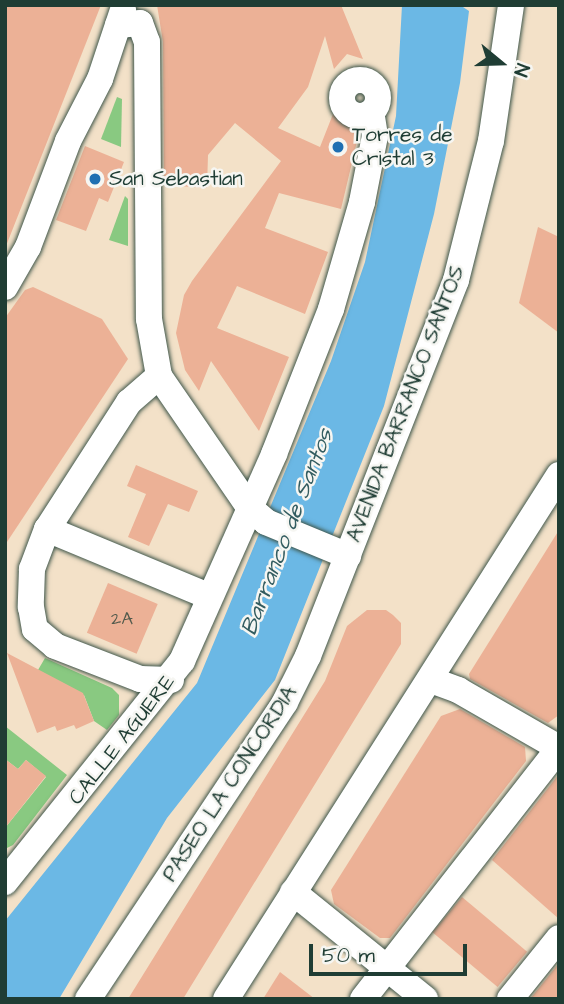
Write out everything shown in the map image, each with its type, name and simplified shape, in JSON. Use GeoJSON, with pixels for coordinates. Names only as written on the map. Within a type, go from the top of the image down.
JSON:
{"type":"FeatureCollection","features":[{"type":"Feature","properties":{"kind":"street","name":"AVENIDA BARRANCO SANTOS"},"geometry":{"type":"LineString","coordinates":[[348,556],[456,280],[491,141],[511,5]]}},
{"type":"Feature","properties":{"kind":"street"},"geometry":{"type":"LineString","coordinates":[[118,24],[144,87],[150,343],[159,376],[249,507],[266,522],[348,556]]}},
{"type":"Feature","properties":{"kind":"street"},"geometry":{"type":"LineString","coordinates":[[5,287],[13,257],[118,24]]}},
{"type":"Feature","properties":{"kind":"street","name":"CALLE AGUERE"},"geometry":{"type":"LineString","coordinates":[[5,883],[171,680],[249,507],[335,299],[367,181],[375,136],[371,111]]}},
{"type":"Feature","properties":{"kind":"street"},"geometry":{"type":"LineString","coordinates":[[159,376],[129,402],[47,529],[32,569],[35,629],[55,646],[151,681],[171,680]]}},
{"type":"Feature","properties":{"kind":"street"},"geometry":{"type":"LineString","coordinates":[[226,999],[559,475]]}},
{"type":"Feature","properties":{"kind":"street"},"geometry":{"type":"LineString","coordinates":[[47,529],[208,596]]}},
{"type":"Feature","properties":{"kind":"street","name":"PASEO LA CONCORDIA"},"geometry":{"type":"LineString","coordinates":[[88,999],[285,702],[348,556]]}},
{"type":"Feature","properties":{"kind":"street"},"geometry":{"type":"LineString","coordinates":[[363,999],[559,748],[457,690],[431,680]]}},
{"type":"Feature","properties":{"kind":"street"},"geometry":{"type":"LineString","coordinates":[[293,892],[425,999]]}},
{"type":"Feature","properties":{"kind":"street"},"geometry":{"type":"LineString","coordinates":[[510,999],[559,938]]}},
{"type":"Feature","properties":{"kind":"green space"},"geometry":{"type":"Polygon","coordinates":[[[117,97],[122,99],[121,147],[101,139],[117,97]]]}},
{"type":"Feature","properties":{"kind":"green space"},"geometry":{"type":"Polygon","coordinates":[[[125,196],[128,199],[128,246],[109,240],[125,196]]]}},
{"type":"Feature","properties":{"kind":"green space"},"geometry":{"type":"Polygon","coordinates":[[[45,658],[112,688],[119,695],[119,715],[107,730],[94,721],[84,695],[76,697],[38,670],[45,658]]]}},
{"type":"Feature","properties":{"kind":"green space"},"geometry":{"type":"Polygon","coordinates":[[[5,726],[67,775],[13,845],[5,849],[5,828],[46,777],[26,760],[18,769],[5,759],[5,726]]]}},
{"type":"Feature","properties":{"kind":"water","name":"Barranco de Santos"},"geometry":{"type":"Polygon","coordinates":[[[402,5],[460,5],[469,11],[460,83],[434,214],[384,406],[275,680],[167,818],[59,999],[5,999],[5,921],[197,683],[331,361],[365,262],[396,116],[402,5]]]}},
{"type":"Feature","properties":{"kind":"building"},"geometry":{"type":"Polygon","coordinates":[[[5,5],[101,5],[6,246],[5,246],[5,5]]]}},
{"type":"Feature","properties":{"kind":"building"},"geometry":{"type":"Polygon","coordinates":[[[157,5],[341,5],[363,59],[347,54],[334,69],[325,36],[308,87],[278,128],[320,147],[333,114],[357,124],[359,133],[341,209],[279,193],[265,228],[328,252],[305,314],[237,286],[217,328],[289,357],[259,431],[211,361],[199,391],[185,370],[176,333],[184,295],[192,281],[281,161],[235,123],[208,155],[207,188],[164,185],[163,42],[157,5]]]}},
{"type":"Feature","properties":{"kind":"building","name":"San Sebastian"},"geometry":{"type":"Polygon","coordinates":[[[85,146],[124,162],[108,202],[99,198],[86,231],[56,220],[85,146]]]}},
{"type":"Feature","properties":{"kind":"building"},"geometry":{"type":"Polygon","coordinates":[[[538,227],[559,237],[559,333],[519,303],[538,227]]]}},
{"type":"Feature","properties":{"kind":"building"},"geometry":{"type":"Polygon","coordinates":[[[33,287],[102,319],[128,359],[5,545],[5,318],[25,290],[33,287]]]}},
{"type":"Feature","properties":{"kind":"building"},"geometry":{"type":"Polygon","coordinates":[[[136,465],[198,491],[189,512],[168,504],[149,546],[128,537],[146,494],[127,486],[136,465]]]}},
{"type":"Feature","properties":{"kind":"building"},"geometry":{"type":"Polygon","coordinates":[[[559,530],[559,715],[548,723],[470,679],[469,674],[559,530]]]}},
{"type":"Feature","properties":{"kind":"building"},"geometry":{"type":"Polygon","coordinates":[[[108,583],[158,604],[137,654],[87,633],[108,583]]]}},
{"type":"Feature","properties":{"kind":"building"},"geometry":{"type":"Polygon","coordinates":[[[367,610],[386,610],[401,623],[401,644],[183,999],[128,999],[325,681],[347,626],[367,610]]]}},
{"type":"Feature","properties":{"kind":"building"},"geometry":{"type":"Polygon","coordinates":[[[7,653],[83,693],[94,721],[76,729],[74,725],[57,731],[55,726],[37,733],[7,653]]]}},
{"type":"Feature","properties":{"kind":"building"},"geometry":{"type":"Polygon","coordinates":[[[460,709],[525,747],[526,761],[390,938],[380,938],[334,904],[331,890],[441,716],[460,709]]]}},
{"type":"Feature","properties":{"kind":"building"},"geometry":{"type":"Polygon","coordinates":[[[5,759],[18,769],[26,760],[46,776],[5,828],[5,759]]]}},
{"type":"Feature","properties":{"kind":"building"},"geometry":{"type":"Polygon","coordinates":[[[559,774],[559,919],[492,860],[559,774]]]}},
{"type":"Feature","properties":{"kind":"building"},"geometry":{"type":"Polygon","coordinates":[[[462,897],[527,952],[498,987],[432,932],[462,897]]]}},
{"type":"Feature","properties":{"kind":"building"},"geometry":{"type":"Polygon","coordinates":[[[559,963],[559,999],[530,999],[559,963]]]}},
{"type":"Feature","properties":{"kind":"building"},"geometry":{"type":"Polygon","coordinates":[[[280,972],[315,999],[263,999],[280,972]]]}},
{"type":"Feature","properties":{"kind":"place","name":"Torres de Cristal 3"},"geometry":{"type":"Point","coordinates":[338,147]}},
{"type":"Feature","properties":{"kind":"place","name":"San Sebastian"},"geometry":{"type":"Point","coordinates":[95,179]}}]}
